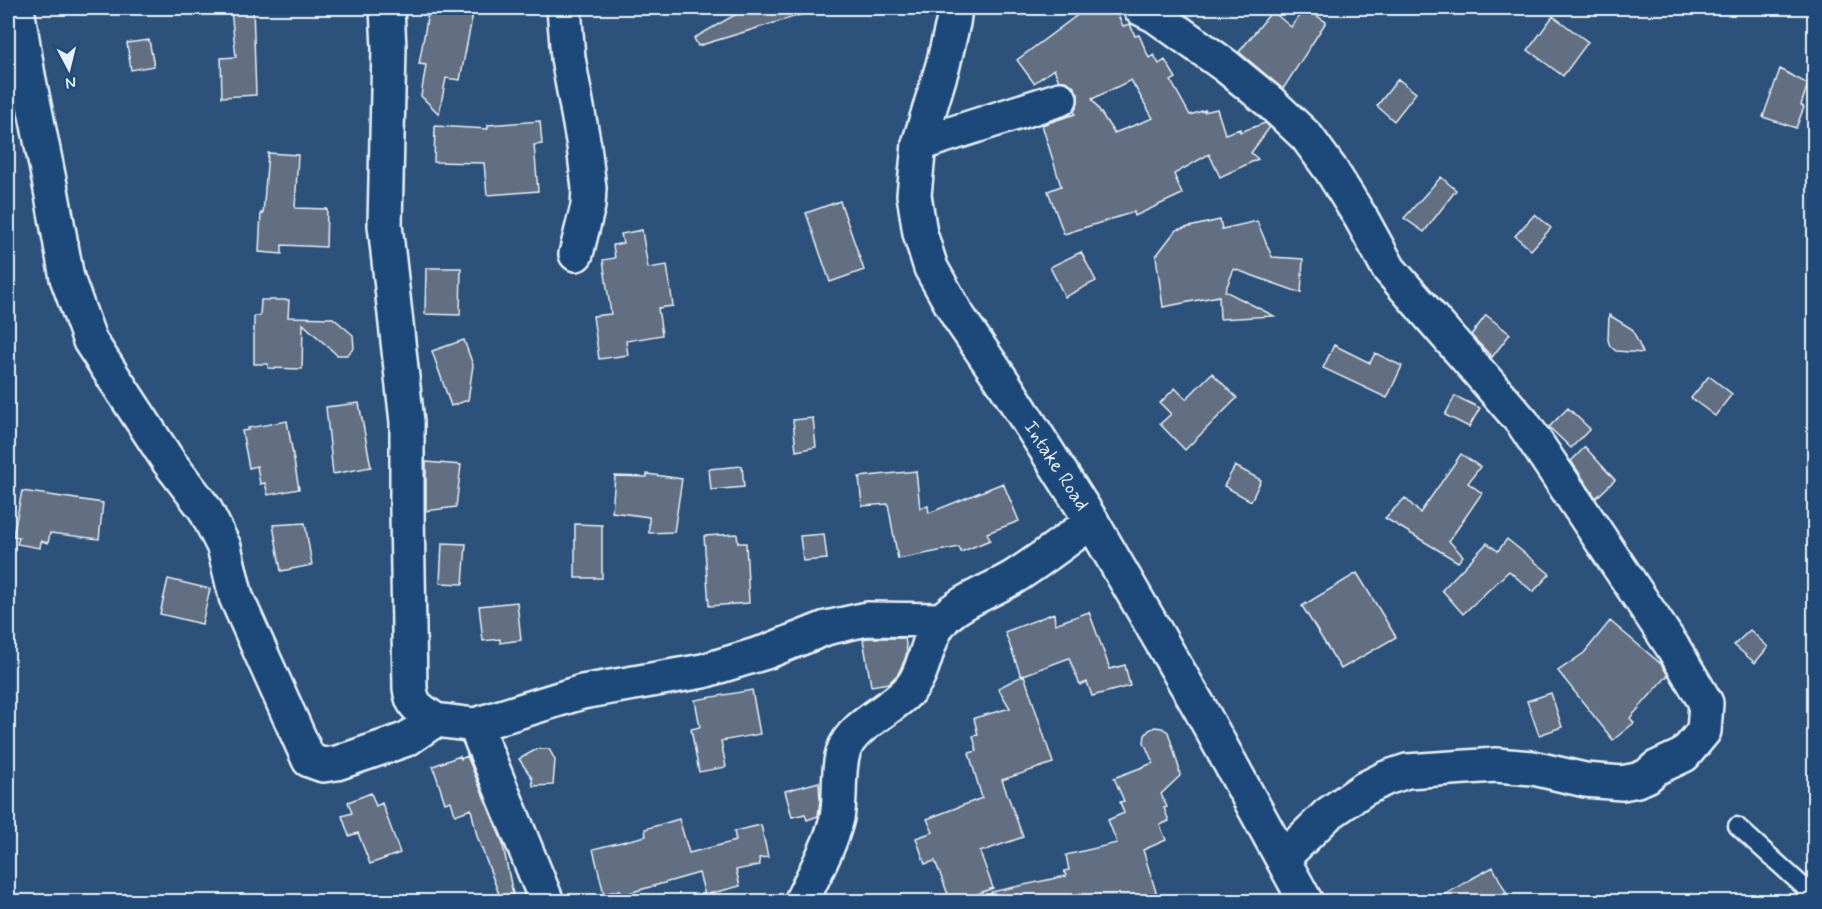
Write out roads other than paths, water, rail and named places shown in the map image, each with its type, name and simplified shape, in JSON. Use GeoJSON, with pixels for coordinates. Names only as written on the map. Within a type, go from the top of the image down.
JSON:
{"type":"FeatureCollection","features":[{"type":"Feature","properties":{"kind":"street"},"geometry":{"type":"LineString","coordinates":[[17,8],[67,278],[90,341],[169,462],[205,509],[224,547],[236,597],[309,760],[323,765],[337,763],[406,740],[435,720]]}},
{"type":"Feature","properties":{"kind":"street"},"geometry":{"type":"LineString","coordinates":[[387,8],[385,225],[407,423],[411,699],[417,707],[435,720],[475,725],[582,692],[703,671],[766,652],[826,628],[867,619],[942,620]]}},
{"type":"Feature","properties":{"kind":"street"},"geometry":{"type":"LineString","coordinates":[[564,8],[568,58],[589,188],[588,206],[576,254]]}},
{"type":"Feature","properties":{"kind":"street","name":"Intake Road"},"geometry":{"type":"LineString","coordinates":[[955,8],[943,65],[919,144],[914,195],[920,233],[931,268],[958,316],[1092,522],[1201,710],[1284,858],[1306,902]]}},
{"type":"Feature","properties":{"kind":"street"},"geometry":{"type":"LineString","coordinates":[[1140,8],[1156,16],[1226,66],[1270,102],[1307,137],[1361,218],[1389,269],[1523,423],[1674,649],[1706,703],[1704,731],[1684,755],[1656,768],[1638,780],[1622,783],[1585,780],[1533,768],[1496,765],[1407,771],[1364,789],[1328,814],[1284,858]]}},
{"type":"Feature","properties":{"kind":"street"},"geometry":{"type":"LineString","coordinates":[[919,144],[1060,99]]}},
{"type":"Feature","properties":{"kind":"street"},"geometry":{"type":"LineString","coordinates":[[801,902],[828,843],[837,816],[844,749],[852,737],[864,724],[886,710],[909,690],[923,666],[934,634],[942,620],[964,604],[1013,577],[1092,522]]}},
{"type":"Feature","properties":{"kind":"street"},"geometry":{"type":"LineString","coordinates":[[475,725],[547,902]]}},
{"type":"Feature","properties":{"kind":"lane"},"geometry":{"type":"LineString","coordinates":[[1737,826],[1804,886],[1812,902]]}}]}
